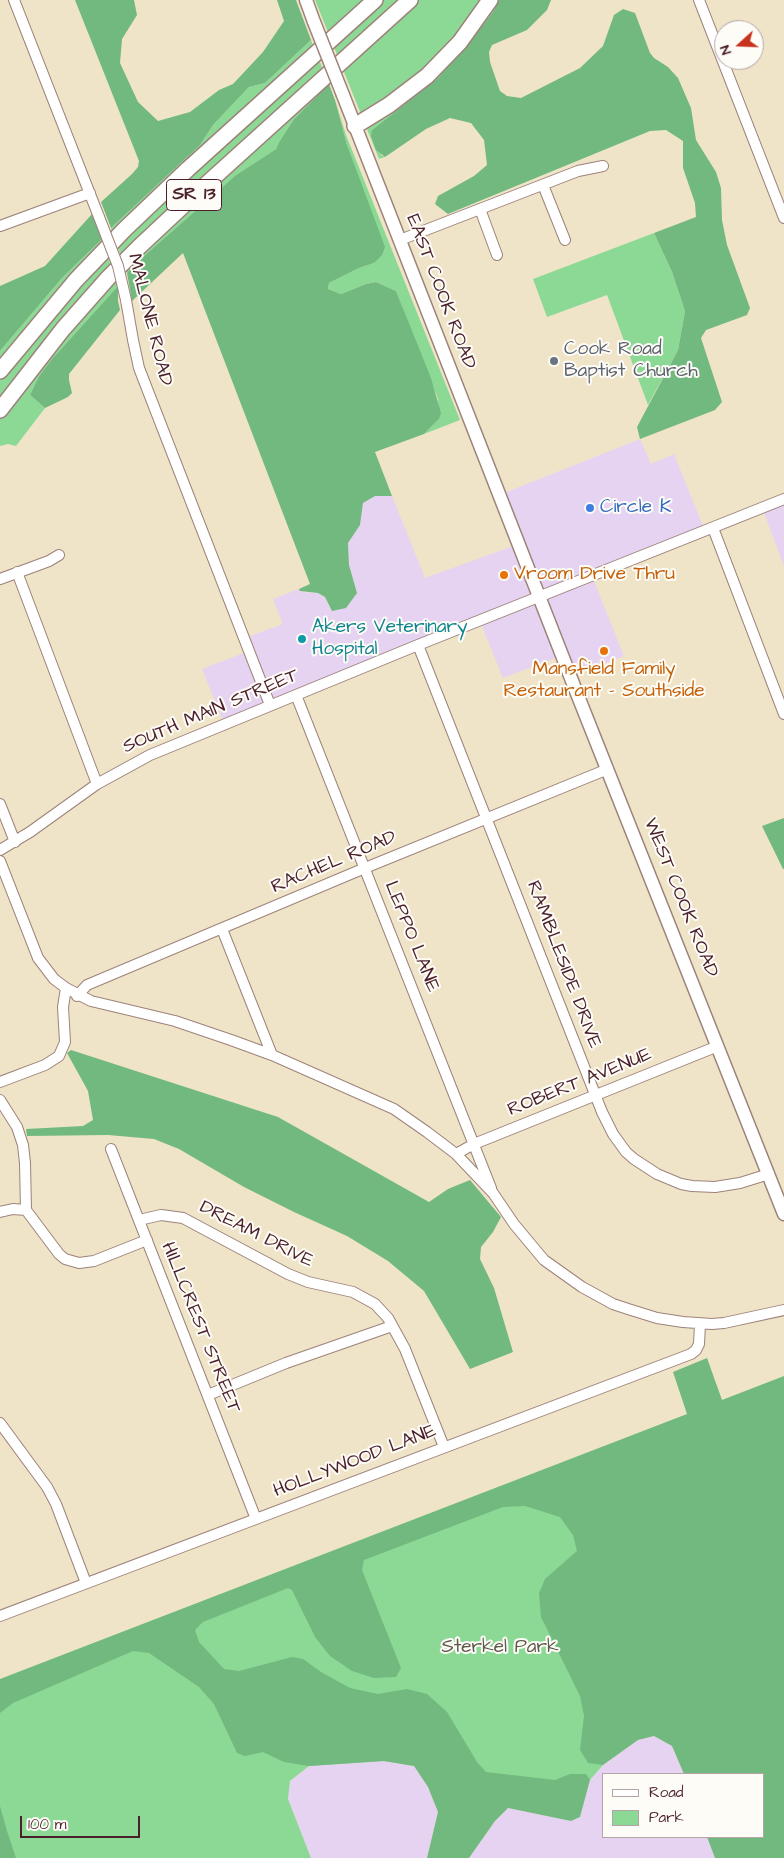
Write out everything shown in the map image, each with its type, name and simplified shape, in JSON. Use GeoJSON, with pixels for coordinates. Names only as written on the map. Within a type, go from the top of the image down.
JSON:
{"type":"FeatureCollection","features":[{"type":"Feature","properties":{"kind":"highway","name":"SR 13"},"geometry":{"type":"LineString","coordinates":[[0,371],[76,280],[125,228],[375,0]]}},
{"type":"Feature","properties":{"kind":"highway","name":"SR 13"},"geometry":{"type":"LineString","coordinates":[[0,410],[64,329],[103,284],[139,247],[410,0]]}},
{"type":"Feature","properties":{"kind":"highway"},"geometry":{"type":"LineString","coordinates":[[355,126],[389,105],[427,76],[460,42],[490,0]]}},
{"type":"Feature","properties":{"kind":"main road","name":"EAST COOK ROAD"},"geometry":{"type":"LineString","coordinates":[[306,0],[540,597]]}},
{"type":"Feature","properties":{"kind":"main road","name":"WEST COOK ROAD"},"geometry":{"type":"LineString","coordinates":[[540,597],[784,1214]]}},
{"type":"Feature","properties":{"kind":"street","name":"MALONE ROAD"},"geometry":{"type":"LineString","coordinates":[[14,0],[118,266],[139,368],[270,705]]}},
{"type":"Feature","properties":{"kind":"street"},"geometry":{"type":"LineString","coordinates":[[699,0],[784,218]]}},
{"type":"Feature","properties":{"kind":"street"},"geometry":{"type":"LineString","coordinates":[[400,240],[583,169],[603,166]]}},
{"type":"Feature","properties":{"kind":"street"},"geometry":{"type":"LineString","coordinates":[[543,185],[565,240]]}},
{"type":"Feature","properties":{"kind":"street"},"geometry":{"type":"LineString","coordinates":[[0,226],[90,193]]}},
{"type":"Feature","properties":{"kind":"street"},"geometry":{"type":"LineString","coordinates":[[480,209],[498,255]]}},
{"type":"Feature","properties":{"kind":"street","name":"SOUTH MAIN STREET"},"geometry":{"type":"LineString","coordinates":[[0,850],[15,842],[97,784],[150,755],[418,645],[784,499]]}},
{"type":"Feature","properties":{"kind":"street"},"geometry":{"type":"LineString","coordinates":[[713,528],[784,714]]}},
{"type":"Feature","properties":{"kind":"street"},"geometry":{"type":"LineString","coordinates":[[0,579],[49,561],[59,555]]}},
{"type":"Feature","properties":{"kind":"street"},"geometry":{"type":"LineString","coordinates":[[17,572],[97,784]]}},
{"type":"Feature","properties":{"kind":"street","name":"RAMBLESIDE DRIVE"},"geometry":{"type":"LineString","coordinates":[[418,645],[595,1095],[613,1134],[626,1152],[644,1166],[670,1180],[692,1186],[715,1187],[740,1183],[769,1174]]}},
{"type":"Feature","properties":{"kind":"street","name":"LEPPO LANE"},"geometry":{"type":"LineString","coordinates":[[296,695],[494,1193]]}},
{"type":"Feature","properties":{"kind":"street","name":"RACHEL ROAD"},"geometry":{"type":"LineString","coordinates":[[77,996],[87,985],[365,868],[608,769]]}},
{"type":"Feature","properties":{"kind":"street"},"geometry":{"type":"LineString","coordinates":[[0,804],[15,842]]}},
{"type":"Feature","properties":{"kind":"street"},"geometry":{"type":"LineString","coordinates":[[0,862],[38,958],[54,979],[66,988],[77,996],[91,1001],[189,1025],[272,1056],[364,1094],[394,1109],[456,1154],[494,1193],[544,1260],[568,1278],[607,1300],[657,1318],[700,1324],[733,1321],[784,1310]]}},
{"type":"Feature","properties":{"kind":"street"},"geometry":{"type":"LineString","coordinates":[[222,929],[272,1056]]}},
{"type":"Feature","properties":{"kind":"street"},"geometry":{"type":"LineString","coordinates":[[0,1082],[45,1065],[59,1056],[65,1042],[63,1007],[66,988]]}},
{"type":"Feature","properties":{"kind":"street","name":"ROBERT AVENUE"},"geometry":{"type":"LineString","coordinates":[[456,1154],[474,1144],[718,1046]]}},
{"type":"Feature","properties":{"kind":"street"},"geometry":{"type":"LineString","coordinates":[[0,1100],[17,1127],[23,1145],[26,1210],[54,1248],[65,1259],[72,1262],[86,1263],[147,1240]]}},
{"type":"Feature","properties":{"kind":"street","name":"HILLCREST STREET"},"geometry":{"type":"LineString","coordinates":[[111,1149],[256,1519]]}},
{"type":"Feature","properties":{"kind":"street"},"geometry":{"type":"LineString","coordinates":[[0,1212],[13,1209],[26,1210]]}},
{"type":"Feature","properties":{"kind":"street","name":"DREAM DRIVE"},"geometry":{"type":"LineString","coordinates":[[139,1220],[161,1215],[175,1216],[189,1221],[288,1274],[308,1282],[352,1292],[367,1299],[383,1312],[405,1349],[444,1447]]}},
{"type":"Feature","properties":{"kind":"street","name":"HOLLYWOOD LANE"},"geometry":{"type":"LineString","coordinates":[[0,1616],[691,1354],[699,1344],[700,1324]]}},
{"type":"Feature","properties":{"kind":"street"},"geometry":{"type":"LineString","coordinates":[[208,1395],[286,1363],[392,1326]]}},
{"type":"Feature","properties":{"kind":"street"},"geometry":{"type":"LineString","coordinates":[[0,1423],[47,1487],[56,1504],[86,1583]]}},
{"type":"Feature","properties":{"kind":"shaded area"},"geometry":{"type":"Polygon","coordinates":[[[640,439],[651,464],[674,454],[705,531],[592,576],[624,656],[571,677],[563,655],[503,678],[481,624],[225,726],[202,669],[244,653],[239,640],[283,624],[273,599],[299,589],[302,592],[318,593],[325,597],[329,607],[357,593],[349,565],[348,543],[360,525],[363,503],[375,496],[392,496],[425,578],[513,546],[494,497],[640,439]]]}},
{"type":"Feature","properties":{"kind":"shaded area"},"geometry":{"type":"Polygon","coordinates":[[[784,505],[784,566],[764,513],[784,505]]]}},
{"type":"Feature","properties":{"kind":"shaded area"},"geometry":{"type":"Polygon","coordinates":[[[654,1736],[672,1746],[684,1773],[602,1773],[602,1838],[707,1838],[715,1858],[469,1858],[495,1821],[508,1808],[571,1821],[580,1817],[590,1780],[603,1765],[638,1740],[654,1736]]]}},
{"type":"Feature","properties":{"kind":"shaded area"},"geometry":{"type":"Polygon","coordinates":[[[384,1761],[414,1766],[428,1787],[438,1812],[427,1858],[311,1858],[288,1799],[290,1781],[309,1766],[384,1761]]]}},
{"type":"Feature","properties":{"kind":"green space"},"geometry":{"type":"Polygon","coordinates":[[[75,0],[134,0],[137,15],[122,39],[120,63],[138,102],[158,121],[190,112],[219,90],[233,84],[263,52],[284,21],[277,0],[296,0],[311,40],[265,83],[249,87],[213,125],[200,145],[111,228],[101,202],[132,174],[138,167],[139,161],[75,0]]]}},
{"type":"Feature","properties":{"kind":"green space"},"geometry":{"type":"Polygon","coordinates":[[[315,0],[499,0],[493,12],[472,39],[438,78],[372,130],[381,155],[385,157],[379,159],[315,0]]]}},
{"type":"Feature","properties":{"kind":"green space"},"geometry":{"type":"Polygon","coordinates":[[[499,0],[551,0],[547,10],[527,30],[492,45],[489,52],[490,62],[500,91],[507,96],[521,98],[580,68],[603,46],[614,15],[623,9],[635,13],[650,53],[668,67],[678,78],[691,108],[696,140],[716,172],[721,188],[722,220],[727,245],[750,308],[747,315],[706,330],[701,338],[722,402],[715,410],[640,439],[637,427],[678,350],[685,311],[672,272],[654,233],[696,217],[695,203],[683,168],[683,141],[666,130],[650,131],[448,214],[435,204],[438,196],[474,176],[487,165],[484,140],[471,123],[450,118],[426,129],[385,157],[376,150],[371,136],[372,130],[438,78],[472,39],[493,12],[499,0]]]}},
{"type":"Feature","properties":{"kind":"green space"},"geometry":{"type":"Polygon","coordinates":[[[311,40],[329,84],[294,119],[276,149],[236,175],[127,273],[111,228],[200,145],[213,125],[249,87],[265,83],[311,40]]]}},
{"type":"Feature","properties":{"kind":"green space"},"geometry":{"type":"Polygon","coordinates":[[[329,84],[347,145],[385,247],[382,255],[374,263],[359,268],[329,283],[328,289],[341,294],[376,282],[396,291],[431,378],[441,413],[439,419],[424,434],[375,452],[392,496],[375,496],[363,503],[360,525],[348,543],[349,565],[357,593],[346,608],[332,611],[325,597],[318,593],[300,591],[299,589],[310,584],[183,253],[132,301],[127,273],[236,175],[276,149],[294,119],[329,84]]]}},
{"type":"Feature","properties":{"kind":"green space"},"geometry":{"type":"Polygon","coordinates":[[[335,100],[346,135],[460,420],[424,434],[439,419],[438,399],[396,291],[376,282],[341,294],[328,289],[329,283],[359,268],[374,263],[335,100]]]}},
{"type":"Feature","properties":{"kind":"green space"},"geometry":{"type":"Polygon","coordinates":[[[92,214],[102,239],[62,278],[0,351],[0,286],[45,266],[92,214]]]}},
{"type":"Feature","properties":{"kind":"green space"},"geometry":{"type":"Polygon","coordinates":[[[654,233],[672,272],[685,311],[678,350],[648,405],[607,295],[547,317],[533,279],[654,233]]]}},
{"type":"Feature","properties":{"kind":"green space"},"geometry":{"type":"Polygon","coordinates":[[[102,239],[118,286],[39,376],[30,395],[45,408],[16,446],[8,444],[0,446],[0,351],[62,278],[102,239]]]}},
{"type":"Feature","properties":{"kind":"green space"},"geometry":{"type":"Polygon","coordinates":[[[118,286],[120,310],[69,374],[72,393],[68,397],[45,408],[30,395],[39,376],[118,286]]]}},
{"type":"Feature","properties":{"kind":"green space"},"geometry":{"type":"Polygon","coordinates":[[[784,818],[784,869],[783,869],[762,826],[784,818]]]}},
{"type":"Feature","properties":{"kind":"green space"},"geometry":{"type":"Polygon","coordinates":[[[71,1050],[278,1117],[429,1202],[448,1189],[470,1180],[501,1217],[493,1232],[481,1247],[480,1259],[494,1288],[513,1352],[470,1369],[424,1291],[388,1261],[347,1236],[244,1187],[179,1149],[154,1139],[108,1135],[27,1136],[26,1129],[83,1126],[93,1120],[88,1091],[67,1053],[71,1050]]]}},
{"type":"Feature","properties":{"kind":"green space"},"geometry":{"type":"Polygon","coordinates":[[[707,1358],[722,1400],[784,1376],[784,1858],[715,1858],[707,1838],[764,1838],[764,1773],[684,1773],[672,1746],[654,1736],[638,1740],[603,1765],[588,1763],[580,1750],[584,1716],[580,1696],[541,1617],[539,1593],[545,1579],[577,1551],[573,1535],[560,1517],[525,1506],[503,1507],[364,1560],[362,1570],[401,1668],[396,1677],[374,1678],[352,1671],[330,1656],[315,1637],[292,1590],[288,1588],[203,1622],[195,1630],[199,1642],[224,1669],[239,1671],[292,1657],[303,1659],[321,1672],[350,1688],[378,1694],[407,1689],[427,1694],[447,1712],[477,1762],[486,1772],[555,1780],[570,1774],[586,1774],[590,1780],[580,1817],[571,1821],[508,1808],[495,1821],[469,1858],[427,1858],[438,1812],[428,1787],[414,1766],[384,1761],[309,1766],[284,1762],[263,1752],[245,1756],[237,1753],[214,1704],[199,1687],[149,1653],[133,1651],[13,1703],[0,1713],[0,1679],[687,1414],[673,1372],[707,1358]]]}},
{"type":"Feature","properties":{"kind":"green space","name":"Sterkel Park"},"geometry":{"type":"Polygon","coordinates":[[[580,1469],[603,1765],[590,1780],[508,1796],[414,1766],[384,1761],[309,1766],[290,1781],[288,1799],[311,1858],[0,1858],[0,1697],[580,1469]]]}},
{"type":"Feature","properties":{"kind":"green space"},"geometry":{"type":"Polygon","coordinates":[[[0,1806],[7,1831],[16,1858],[0,1858],[0,1806]]]}},
{"type":"Feature","properties":{"kind":"place","name":"Cook Road Baptist Church"},"geometry":{"type":"Point","coordinates":[554,361]}},
{"type":"Feature","properties":{"kind":"place","name":"Circle K"},"geometry":{"type":"Point","coordinates":[590,508]}},
{"type":"Feature","properties":{"kind":"place","name":"Vroom Drive Thru"},"geometry":{"type":"Point","coordinates":[504,575]}},
{"type":"Feature","properties":{"kind":"place","name":"Akers Veterinary Hospital"},"geometry":{"type":"Point","coordinates":[302,639]}},
{"type":"Feature","properties":{"kind":"place","name":"Mansfield Family Restaurant - Southside"},"geometry":{"type":"Point","coordinates":[604,651]}}]}
